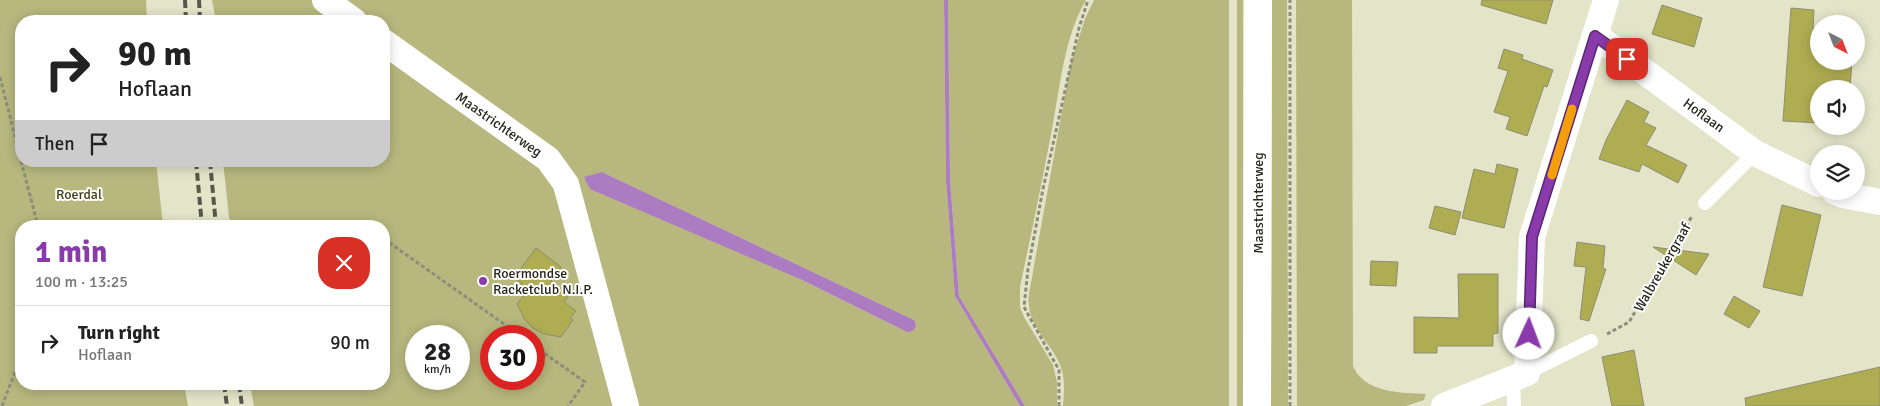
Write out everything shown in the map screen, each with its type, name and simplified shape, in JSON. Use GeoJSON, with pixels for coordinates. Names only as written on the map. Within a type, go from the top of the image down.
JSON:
{"type":"FeatureCollection","features":[{"type":"Feature","properties":{"kind":"main road","name":"Maastrichterweg"},"geometry":{"type":"LineString","coordinates":[[1257,406],[1258,0]]}},
{"type":"Feature","properties":{"kind":"street"},"geometry":{"type":"LineString","coordinates":[[324,0],[345,15]]}},
{"type":"Feature","properties":{"kind":"street"},"geometry":{"type":"LineString","coordinates":[[1444,406],[1520,376],[1532,237],[1606,0]]}},
{"type":"Feature","properties":{"kind":"street","name":"Hoflaan"},"geometry":{"type":"LineString","coordinates":[[1595,36],[1755,153],[1810,180]]}},
{"type":"Feature","properties":{"kind":"street","name":"Maastrichterweg"},"geometry":{"type":"LineString","coordinates":[[390,46],[548,158],[566,184],[626,406]]}},
{"type":"Feature","properties":{"kind":"street"},"geometry":{"type":"LineString","coordinates":[[1865,199],[1880,202]]}},
{"type":"Feature","properties":{"kind":"lane"},"geometry":{"type":"LineString","coordinates":[[1704,203],[1755,153]]}},
{"type":"Feature","properties":{"kind":"lane"},"geometry":{"type":"LineString","coordinates":[[1514,406],[1520,376],[1591,341]]}},
{"type":"Feature","properties":{"kind":"path"},"geometry":{"type":"LineString","coordinates":[[1059,406],[1058,370],[1024,307],[1028,269],[1043,189],[1079,28],[1088,0]]}},
{"type":"Feature","properties":{"kind":"path"},"geometry":{"type":"LineString","coordinates":[[1290,0],[1290,406]]}},
{"type":"Feature","properties":{"kind":"path"},"geometry":{"type":"LineString","coordinates":[[0,77],[15,137]]}},
{"type":"Feature","properties":{"kind":"path"},"geometry":{"type":"LineString","coordinates":[[23,167],[36,220]]}},
{"type":"Feature","properties":{"kind":"path","name":"Walbreukergraaf"},"geometry":{"type":"LineString","coordinates":[[1591,341],[1630,322],[1691,217],[1704,203]]}},
{"type":"Feature","properties":{"kind":"path"},"geometry":{"type":"LineString","coordinates":[[390,243],[505,325]]}},
{"type":"Feature","properties":{"kind":"path"},"geometry":{"type":"LineString","coordinates":[[545,354],[585,382],[568,406]]}},
{"type":"Feature","properties":{"kind":"path"},"geometry":{"type":"LineString","coordinates":[[2,406],[15,372]]}},
{"type":"Feature","properties":{"kind":"green space","name":"Roerdal"},"geometry":{"type":"Polygon","coordinates":[[[0,0],[146,0],[147,15],[15,15],[15,167],[157,167],[162,220],[15,220],[15,390],[185,390],[188,406],[0,406],[0,0]]]}},
{"type":"Feature","properties":{"kind":"green space"},"geometry":{"type":"Polygon","coordinates":[[[212,0],[316,0],[337,15],[215,15],[212,0]]]}},
{"type":"Feature","properties":{"kind":"green space"},"geometry":{"type":"Polygon","coordinates":[[[334,0],[944,0],[946,180],[955,296],[1020,406],[633,406],[566,178],[390,41],[390,15],[355,15],[334,0]],[[602,172],[800,279],[907,332],[914,320],[602,172]]]}},
{"type":"Feature","properties":{"kind":"green space"},"geometry":{"type":"Polygon","coordinates":[[[948,0],[1086,0],[1073,30],[1064,63],[1020,287],[1020,307],[1024,317],[1053,365],[1057,382],[1057,406],[1025,406],[959,296],[950,179],[948,0]]]}},
{"type":"Feature","properties":{"kind":"green space"},"geometry":{"type":"Polygon","coordinates":[[[1094,0],[1229,0],[1229,406],[1063,406],[1064,380],[1059,362],[1034,323],[1031,315],[1029,293],[1071,62],[1085,19],[1094,0]]]}},
{"type":"Feature","properties":{"kind":"green space"},"geometry":{"type":"Polygon","coordinates":[[[1237,0],[1243,0],[1243,406],[1237,406],[1237,0]]]}},
{"type":"Feature","properties":{"kind":"green space"},"geometry":{"type":"Polygon","coordinates":[[[1272,0],[1287,0],[1288,406],[1271,406],[1272,0]]]}},
{"type":"Feature","properties":{"kind":"green space"},"geometry":{"type":"Polygon","coordinates":[[[1296,0],[1352,0],[1353,366],[1358,375],[1366,382],[1385,390],[1426,394],[1424,400],[1406,406],[1297,406],[1296,0]]]}},
{"type":"Feature","properties":{"kind":"green space","name":"Roermondse Racketclub N.I.P."},"geometry":{"type":"Polygon","coordinates":[[[390,53],[535,161],[552,184],[617,406],[254,406],[251,390],[390,390],[390,220],[230,220],[224,167],[390,167],[390,53]]]}},
{"type":"Feature","properties":{"kind":"shaded area"},"geometry":{"type":"Polygon","coordinates":[[[944,0],[948,0],[950,179],[959,296],[1025,406],[1020,406],[955,296],[946,180],[944,0]]]}},
{"type":"Feature","properties":{"kind":"shaded area"},"geometry":{"type":"Polygon","coordinates":[[[602,172],[914,320],[915,329],[907,332],[800,279],[590,189],[584,177],[602,172]]]}},
{"type":"Feature","properties":{"kind":"building"},"geometry":{"type":"Polygon","coordinates":[[[1482,0],[1553,0],[1546,24],[1481,5],[1482,0]]]}},
{"type":"Feature","properties":{"kind":"building"},"geometry":{"type":"Polygon","coordinates":[[[1662,5],[1702,18],[1694,47],[1652,34],[1662,5]]]}},
{"type":"Feature","properties":{"kind":"building"},"geometry":{"type":"Polygon","coordinates":[[[1791,8],[1814,10],[1814,15],[1810,15],[1810,70],[1851,70],[1851,80],[1810,80],[1810,122],[1783,121],[1791,8]]]}},
{"type":"Feature","properties":{"kind":"building"},"geometry":{"type":"Polygon","coordinates":[[[1504,49],[1523,55],[1522,59],[1553,70],[1547,87],[1544,86],[1527,136],[1506,129],[1510,117],[1494,112],[1508,71],[1498,68],[1504,49]]]}},
{"type":"Feature","properties":{"kind":"building"},"geometry":{"type":"Polygon","coordinates":[[[1627,100],[1649,112],[1644,122],[1656,128],[1646,145],[1687,165],[1678,183],[1642,164],[1639,172],[1599,159],[1606,140],[1627,100]]]}},
{"type":"Feature","properties":{"kind":"building"},"geometry":{"type":"Polygon","coordinates":[[[1497,164],[1518,169],[1504,228],[1462,218],[1474,169],[1495,174],[1497,164]]]}},
{"type":"Feature","properties":{"kind":"building"},"geometry":{"type":"Polygon","coordinates":[[[1782,205],[1821,215],[1802,296],[1763,287],[1782,205]]]}},
{"type":"Feature","properties":{"kind":"building"},"geometry":{"type":"Polygon","coordinates":[[[1435,206],[1461,212],[1455,235],[1429,228],[1435,206]]]}},
{"type":"Feature","properties":{"kind":"building"},"geometry":{"type":"Polygon","coordinates":[[[1577,242],[1605,246],[1603,269],[1606,269],[1589,321],[1580,319],[1586,267],[1574,266],[1577,242]]]}},
{"type":"Feature","properties":{"kind":"building"},"geometry":{"type":"Polygon","coordinates":[[[1653,247],[1709,254],[1696,275],[1653,247]]]}},
{"type":"Feature","properties":{"kind":"building"},"geometry":{"type":"Polygon","coordinates":[[[536,248],[561,267],[551,281],[569,295],[564,302],[576,311],[570,318],[573,320],[561,337],[545,334],[545,325],[530,325],[525,320],[517,304],[524,295],[517,290],[522,283],[514,278],[536,248]]]}},
{"type":"Feature","properties":{"kind":"building"},"geometry":{"type":"Polygon","coordinates":[[[1371,261],[1398,262],[1396,286],[1370,285],[1371,261]]]}},
{"type":"Feature","properties":{"kind":"building"},"geometry":{"type":"Polygon","coordinates":[[[1458,274],[1498,274],[1498,333],[1493,334],[1493,346],[1437,346],[1437,353],[1414,353],[1414,317],[1459,318],[1458,274]]]}},
{"type":"Feature","properties":{"kind":"building"},"geometry":{"type":"Polygon","coordinates":[[[1734,296],[1760,311],[1749,328],[1724,314],[1734,296]]]}},
{"type":"Feature","properties":{"kind":"building"},"geometry":{"type":"Polygon","coordinates":[[[1634,350],[1644,406],[1612,406],[1602,357],[1634,350]]]}},
{"type":"Feature","properties":{"kind":"building"},"geometry":{"type":"Polygon","coordinates":[[[1880,367],[1880,406],[1746,406],[1745,398],[1880,367]]]}},
{"type":"Feature","properties":{"kind":"railway"},"geometry":{"type":"LineString","coordinates":[[185,0],[186,15]]}},
{"type":"Feature","properties":{"kind":"railway"},"geometry":{"type":"LineString","coordinates":[[199,0],[200,15]]}},
{"type":"Feature","properties":{"kind":"railway"},"geometry":{"type":"LineString","coordinates":[[197,167],[201,220]]}},
{"type":"Feature","properties":{"kind":"railway"},"geometry":{"type":"LineString","coordinates":[[211,167],[215,220]]}},
{"type":"Feature","properties":{"kind":"railway"},"geometry":{"type":"LineString","coordinates":[[225,390],[227,406]]}},
{"type":"Feature","properties":{"kind":"railway"},"geometry":{"type":"LineString","coordinates":[[240,390],[242,406]]}},
{"type":"Feature","properties":{"kind":"slow traffic"},"geometry":{"type":"LineString","coordinates":[[1552,175],[1572,109]]}},
{"type":"Feature","properties":{"kind":"place","name":"Roermondse Racketclub N.I.P."},"geometry":{"type":"Point","coordinates":[483,281]}},
{"type":"Feature","properties":{"kind":"route"},"geometry":{"type":"LineString","coordinates":[[1529,334],[1532,237],[1595,36],[1627,59]]}}]}
